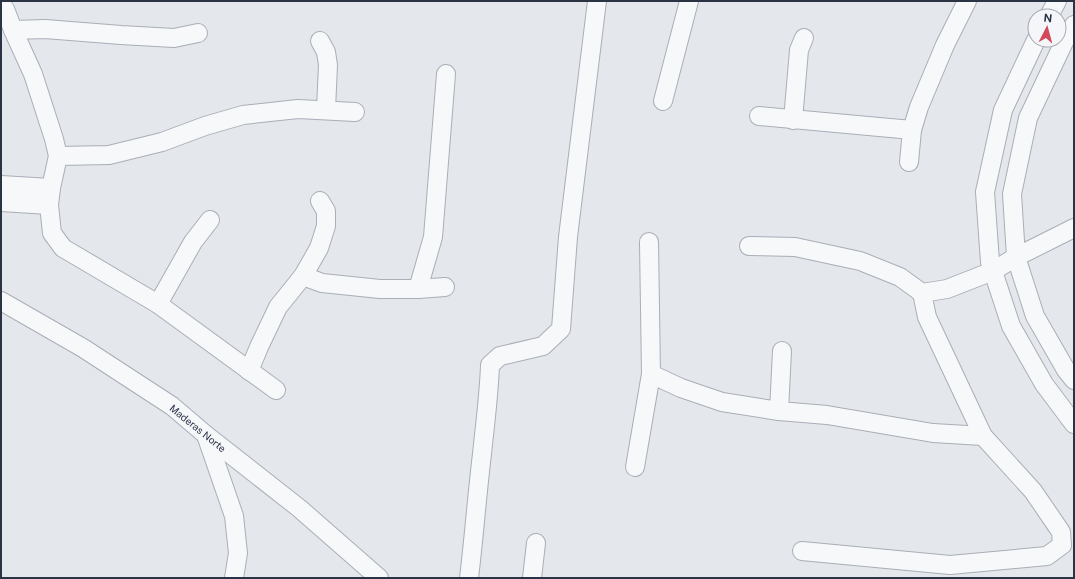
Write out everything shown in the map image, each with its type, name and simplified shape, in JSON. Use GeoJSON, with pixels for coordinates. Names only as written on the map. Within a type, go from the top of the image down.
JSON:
{"type":"FeatureCollection","features":[{"type":"Feature","properties":{"kind":"street"},"geometry":{"type":"LineString","coordinates":[[469,578],[490,366],[500,356],[543,346],[561,328],[568,237],[597,1]]}},
{"type":"Feature","properties":{"kind":"street"},"geometry":{"type":"LineString","coordinates":[[663,101],[689,1]]}},
{"type":"Feature","properties":{"kind":"street"},"geometry":{"type":"LineString","coordinates":[[909,162],[912,130],[918,107],[945,45],[967,1]]}},
{"type":"Feature","properties":{"kind":"street"},"geometry":{"type":"LineString","coordinates":[[5,9],[33,74],[58,156],[50,197],[52,234],[63,248],[158,304],[276,390]]}},
{"type":"Feature","properties":{"kind":"street"},"geometry":{"type":"LineString","coordinates":[[1074,25],[1064,42],[1028,118],[1012,194],[1016,257],[1035,316],[1066,370],[1074,380]]}},
{"type":"Feature","properties":{"kind":"street"},"geometry":{"type":"LineString","coordinates":[[13,30],[45,29],[174,38],[198,33]]}},
{"type":"Feature","properties":{"kind":"street"},"geometry":{"type":"LineString","coordinates":[[793,120],[799,50],[804,38]]}},
{"type":"Feature","properties":{"kind":"street"},"geometry":{"type":"LineString","coordinates":[[320,40],[326,52],[328,65],[326,109]]}},
{"type":"Feature","properties":{"kind":"street"},"geometry":{"type":"LineString","coordinates":[[1032,48],[1002,110],[985,192],[990,262],[1011,326],[1044,384],[1074,424]]}},
{"type":"Feature","properties":{"kind":"street"},"geometry":{"type":"LineString","coordinates":[[418,289],[433,237],[446,74]]}},
{"type":"Feature","properties":{"kind":"street"},"geometry":{"type":"LineString","coordinates":[[58,156],[109,155],[162,142],[205,126],[243,115],[298,109],[326,109],[356,112]]}},
{"type":"Feature","properties":{"kind":"street"},"geometry":{"type":"LineString","coordinates":[[760,116],[912,130]]}},
{"type":"Feature","properties":{"kind":"street"},"geometry":{"type":"LineString","coordinates":[[1,185],[50,197]]}},
{"type":"Feature","properties":{"kind":"street"},"geometry":{"type":"LineString","coordinates":[[1,202],[50,197]]}},
{"type":"Feature","properties":{"kind":"street"},"geometry":{"type":"LineString","coordinates":[[249,371],[278,307],[303,276],[319,248],[326,226],[326,212],[320,201]]}},
{"type":"Feature","properties":{"kind":"street"},"geometry":{"type":"LineString","coordinates":[[158,304],[194,242],[210,220]]}},
{"type":"Feature","properties":{"kind":"street"},"geometry":{"type":"LineString","coordinates":[[922,293],[947,289],[993,271],[1016,257],[1074,228]]}},
{"type":"Feature","properties":{"kind":"street"},"geometry":{"type":"LineString","coordinates":[[635,467],[651,374],[649,242]]}},
{"type":"Feature","properties":{"kind":"street"},"geometry":{"type":"LineString","coordinates":[[750,246],[795,247],[860,261],[900,277],[922,293],[927,317],[982,436],[1033,491],[1061,532],[1062,545],[1047,556],[950,565],[802,551]]}},
{"type":"Feature","properties":{"kind":"street"},"geometry":{"type":"LineString","coordinates":[[303,276],[322,283],[380,289],[445,287]]}},
{"type":"Feature","properties":{"kind":"street","name":"Maderas Norte"},"geometry":{"type":"LineString","coordinates":[[1,301],[83,348],[166,401],[206,435],[299,508],[379,578]]}},
{"type":"Feature","properties":{"kind":"street"},"geometry":{"type":"LineString","coordinates":[[779,411],[782,351]]}},
{"type":"Feature","properties":{"kind":"street"},"geometry":{"type":"LineString","coordinates":[[651,374],[681,388],[722,402],[779,411],[827,415],[933,433],[982,436]]}},
{"type":"Feature","properties":{"kind":"street"},"geometry":{"type":"LineString","coordinates":[[206,435],[234,516],[238,553],[234,578]]}},
{"type":"Feature","properties":{"kind":"street"},"geometry":{"type":"LineString","coordinates":[[532,578],[536,543]]}}]}
